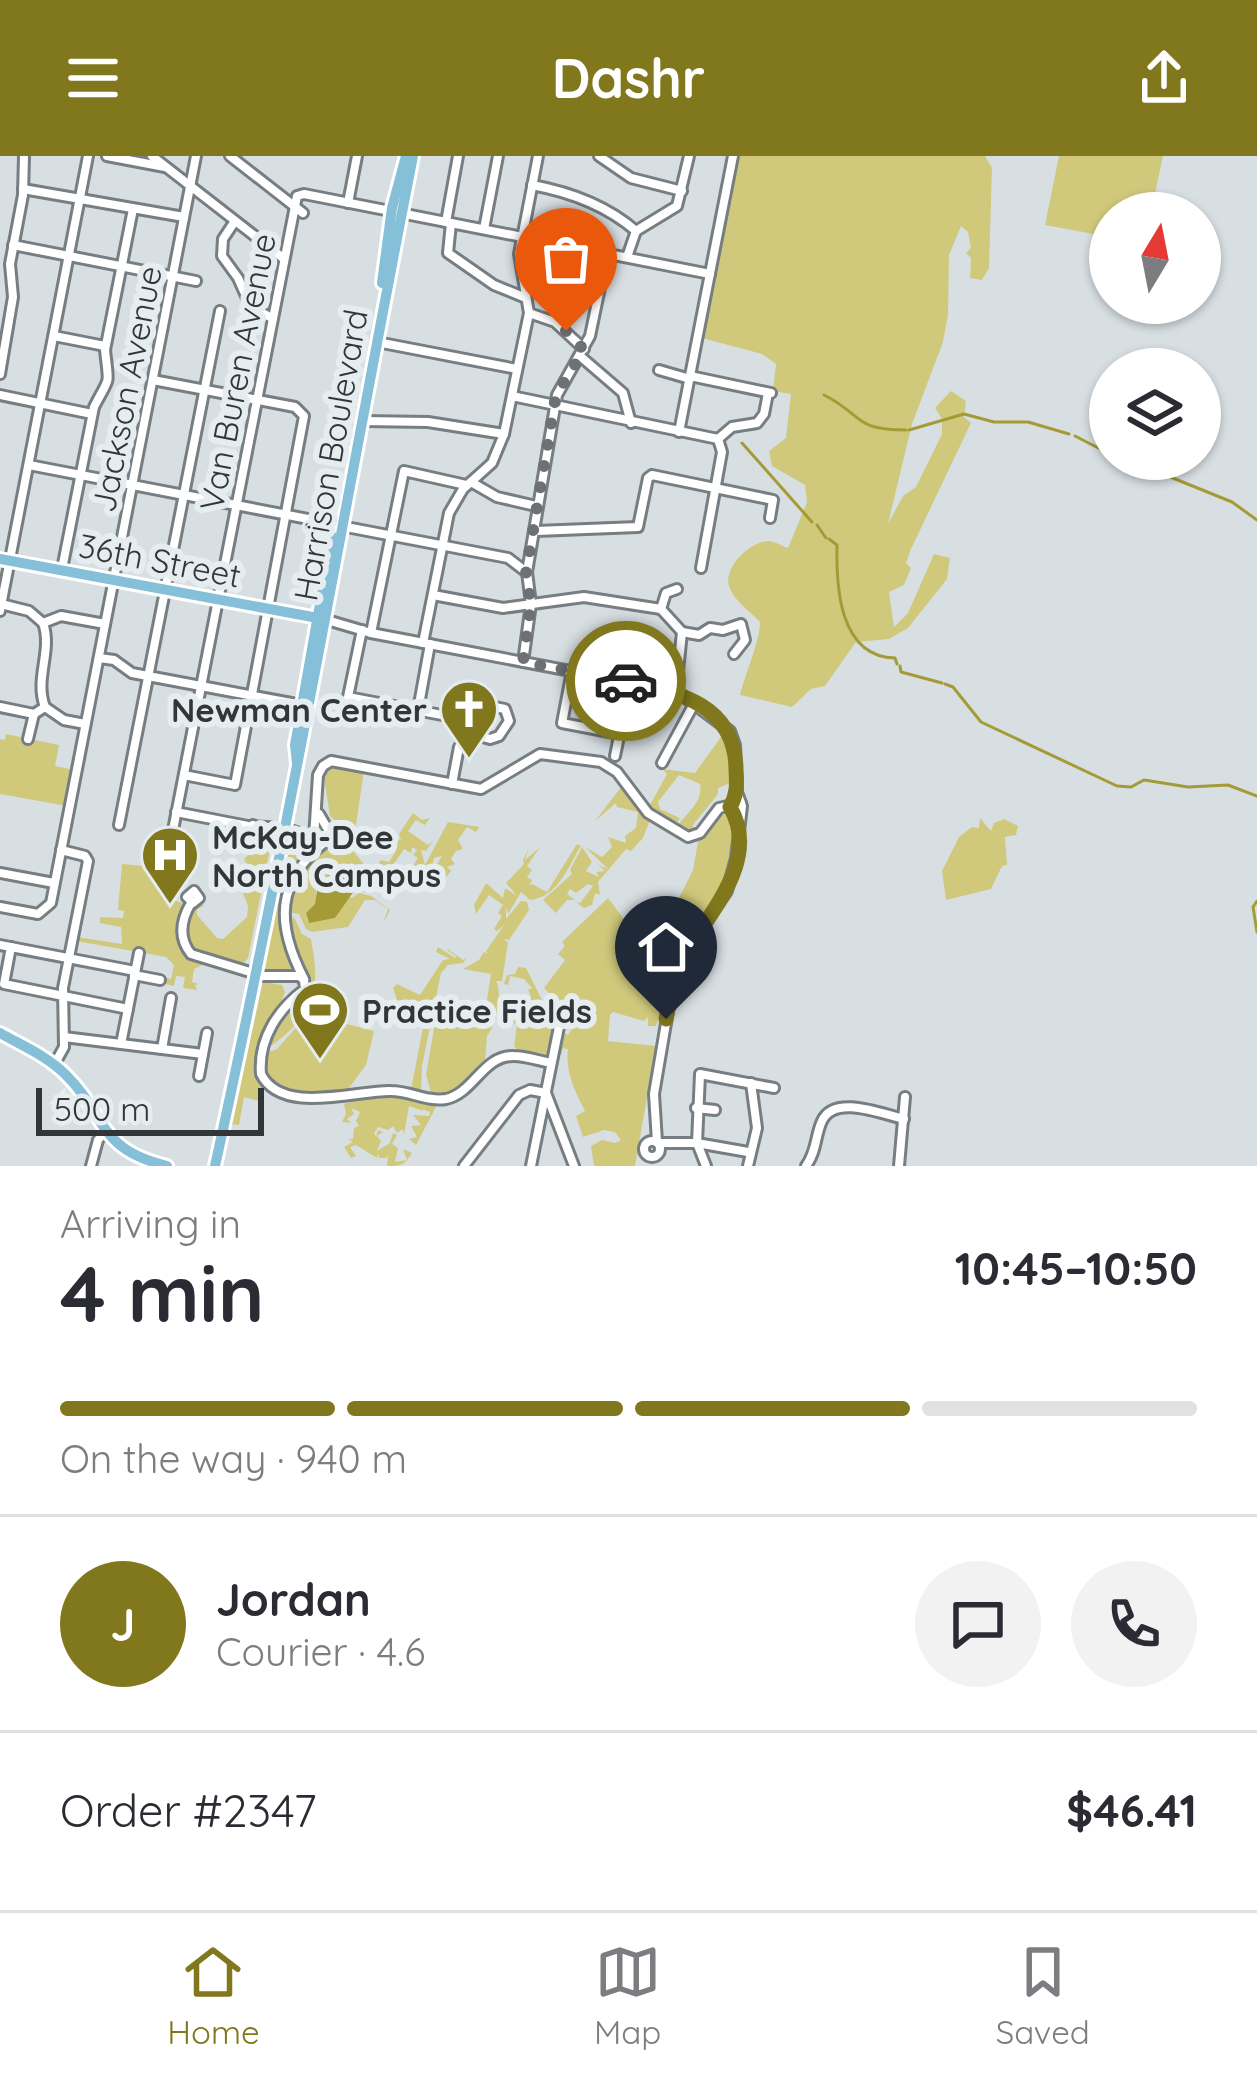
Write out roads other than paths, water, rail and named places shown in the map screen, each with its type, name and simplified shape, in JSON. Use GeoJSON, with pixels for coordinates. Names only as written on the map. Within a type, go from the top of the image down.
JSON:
{"type":"FeatureCollection","features":[{"type":"Feature","properties":{"kind":"main road","name":"Harrison Boulevard"},"geometry":{"type":"LineString","coordinates":[[297,763],[294,751],[302,705],[410,156]]}},
{"type":"Feature","properties":{"kind":"main road","name":"Harrison Boulevard"},"geometry":{"type":"LineString","coordinates":[[338,525],[363,421],[397,213]]}},
{"type":"Feature","properties":{"kind":"main road","name":"36th Street"},"geometry":{"type":"LineString","coordinates":[[5,560],[321,619]]}},
{"type":"Feature","properties":{"kind":"main road","name":"Harrison Boulevard"},"geometry":{"type":"LineString","coordinates":[[215,1166],[303,747],[321,619]]}},
{"type":"Feature","properties":{"kind":"main road"},"geometry":{"type":"LineString","coordinates":[[0,1033],[54,1065],[80,1092],[104,1133],[128,1151],[167,1166]]}},
{"type":"Feature","properties":{"kind":"street"},"geometry":{"type":"LineString","coordinates":[[0,374],[13,300],[13,245],[24,156]]}},
{"type":"Feature","properties":{"kind":"street"},"geometry":{"type":"LineString","coordinates":[[85,724],[54,716],[45,707],[39,685],[47,646],[43,622],[29,611],[0,606],[5,560],[29,465],[88,156]]}},
{"type":"Feature","properties":{"kind":"street"},"geometry":{"type":"LineString","coordinates":[[107,156],[167,168]]}},
{"type":"Feature","properties":{"kind":"street"},"geometry":{"type":"LineString","coordinates":[[152,156],[284,258]]}},
{"type":"Feature","properties":{"kind":"street","name":"Jackson Avenue"},"geometry":{"type":"LineString","coordinates":[[0,907],[45,912],[54,883],[196,156]]}},
{"type":"Feature","properties":{"kind":"street"},"geometry":{"type":"LineString","coordinates":[[230,156],[303,213]]}},
{"type":"Feature","properties":{"kind":"street"},"geometry":{"type":"LineString","coordinates":[[348,203],[357,156]]}},
{"type":"Feature","properties":{"kind":"street"},"geometry":{"type":"LineString","coordinates":[[458,156],[448,253],[494,285],[526,298]]}},
{"type":"Feature","properties":{"kind":"street"},"geometry":{"type":"LineString","coordinates":[[484,230],[498,156]]}},
{"type":"Feature","properties":{"kind":"street"},"geometry":{"type":"LineString","coordinates":[[418,710],[449,514],[469,483],[492,463],[504,434],[518,370],[529,314],[519,268],[538,156]]}},
{"type":"Feature","properties":{"kind":"street"},"geometry":{"type":"LineString","coordinates":[[598,156],[631,178],[682,191]]}},
{"type":"Feature","properties":{"kind":"street"},"geometry":{"type":"LineString","coordinates":[[627,257],[636,231],[671,212],[682,191],[689,156]]}},
{"type":"Feature","properties":{"kind":"street"},"geometry":{"type":"LineString","coordinates":[[679,432],[733,156]]}},
{"type":"Feature","properties":{"kind":"street"},"geometry":{"type":"LineString","coordinates":[[532,185],[585,200],[617,215],[636,231]]}},
{"type":"Feature","properties":{"kind":"street"},"geometry":{"type":"LineString","coordinates":[[23,189],[184,217]]}},
{"type":"Feature","properties":{"kind":"street"},"geometry":{"type":"LineString","coordinates":[[293,206],[301,194],[710,274]]}},
{"type":"Feature","properties":{"kind":"street","name":"Van Buren Avenue"},"geometry":{"type":"LineString","coordinates":[[173,830],[293,206]]}},
{"type":"Feature","properties":{"kind":"street"},"geometry":{"type":"LineString","coordinates":[[62,569],[92,414],[108,385],[106,346],[133,208]]}},
{"type":"Feature","properties":{"kind":"street"},"geometry":{"type":"LineString","coordinates":[[235,221],[223,239],[224,259],[251,308],[272,318]]}},
{"type":"Feature","properties":{"kind":"street"},"geometry":{"type":"LineString","coordinates":[[13,245],[196,281]]}},
{"type":"Feature","properties":{"kind":"street"},"geometry":{"type":"LineString","coordinates":[[523,662],[531,604],[526,572],[555,405],[561,383],[590,336],[607,254]]}},
{"type":"Feature","properties":{"kind":"street"},"geometry":{"type":"LineString","coordinates":[[0,297],[13,300]]}},
{"type":"Feature","properties":{"kind":"street"},"geometry":{"type":"LineString","coordinates":[[119,825],[220,311]]}},
{"type":"Feature","properties":{"kind":"street"},"geometry":{"type":"LineString","coordinates":[[529,314],[555,322],[623,393],[631,423]]}},
{"type":"Feature","properties":{"kind":"street"},"geometry":{"type":"LineString","coordinates":[[54,336],[106,346]]}},
{"type":"Feature","properties":{"kind":"street"},"geometry":{"type":"LineString","coordinates":[[377,342],[518,370]]}},
{"type":"Feature","properties":{"kind":"street"},"geometry":{"type":"LineString","coordinates":[[659,370],[770,393],[757,423],[732,427],[718,439]]}},
{"type":"Feature","properties":{"kind":"street"},"geometry":{"type":"LineString","coordinates":[[152,380],[296,407],[303,413],[235,785],[184,775]]}},
{"type":"Feature","properties":{"kind":"street"},"geometry":{"type":"LineString","coordinates":[[0,395],[92,414]]}},
{"type":"Feature","properties":{"kind":"street"},"geometry":{"type":"LineString","coordinates":[[512,395],[718,439]]}},
{"type":"Feature","properties":{"kind":"street"},"geometry":{"type":"LineString","coordinates":[[363,421],[428,422],[504,434]]}},
{"type":"Feature","properties":{"kind":"street"},"geometry":{"type":"LineString","coordinates":[[701,568],[722,452],[718,439]]}},
{"type":"Feature","properties":{"kind":"street"},"geometry":{"type":"LineString","coordinates":[[29,465],[508,558],[526,572]]}},
{"type":"Feature","properties":{"kind":"street"},"geometry":{"type":"LineString","coordinates":[[468,720],[348,697],[404,471],[469,483],[537,506]]}},
{"type":"Feature","properties":{"kind":"street"},"geometry":{"type":"LineString","coordinates":[[536,532],[638,527],[649,476],[773,500],[770,518]]}},
{"type":"Feature","properties":{"kind":"street"},"geometry":{"type":"LineString","coordinates":[[661,609],[665,593],[677,589]]}},
{"type":"Feature","properties":{"kind":"street"},"geometry":{"type":"LineString","coordinates":[[433,595],[503,608],[584,597],[661,609],[682,632],[699,635],[710,628],[723,630],[741,624],[745,640],[734,654]]}},
{"type":"Feature","properties":{"kind":"street"},"geometry":{"type":"LineString","coordinates":[[43,622],[61,616],[105,624]]}},
{"type":"Feature","properties":{"kind":"street","name":"36th Street"},"geometry":{"type":"LineString","coordinates":[[321,619],[676,691],[722,722],[734,738],[736,858],[727,891],[689,947],[673,982],[654,1094],[654,1149],[662,1165]]}},
{"type":"Feature","properties":{"kind":"street"},"geometry":{"type":"LineString","coordinates":[[676,691],[682,632]]}},
{"type":"Feature","properties":{"kind":"street"},"geometry":{"type":"LineString","coordinates":[[98,658],[114,660],[133,674],[302,705]]}},
{"type":"Feature","properties":{"kind":"street"},"geometry":{"type":"LineString","coordinates":[[572,671],[562,723],[620,734]]}},
{"type":"Feature","properties":{"kind":"street"},"geometry":{"type":"LineString","coordinates":[[615,756],[631,682]]}},
{"type":"Feature","properties":{"kind":"street"},"geometry":{"type":"LineString","coordinates":[[662,763],[695,702]]}},
{"type":"Feature","properties":{"kind":"street"},"geometry":{"type":"LineString","coordinates":[[475,703],[505,709],[509,721],[499,736],[490,739],[468,734],[468,720],[475,703]]}},
{"type":"Feature","properties":{"kind":"street"},"geometry":{"type":"LineString","coordinates":[[0,707],[34,713],[45,707]]}},
{"type":"Feature","properties":{"kind":"street"},"geometry":{"type":"LineString","coordinates":[[28,739],[34,713]]}},
{"type":"Feature","properties":{"kind":"street"},"geometry":{"type":"LineString","coordinates":[[452,784],[459,747]]}},
{"type":"Feature","properties":{"kind":"street"},"geometry":{"type":"LineString","coordinates":[[551,1063],[505,1057],[490,1064],[461,1093],[440,1100],[390,1090],[318,1099],[268,1086],[261,1074],[261,1052],[282,1011],[294,961],[283,907],[288,887],[321,835],[318,775],[326,764],[337,762],[485,789],[532,758],[550,754],[608,765],[640,806],[686,836],[700,833],[717,809],[736,805]]}},
{"type":"Feature","properties":{"kind":"street"},"geometry":{"type":"LineString","coordinates":[[176,812],[364,844]]}},
{"type":"Feature","properties":{"kind":"street"},"geometry":{"type":"LineString","coordinates":[[249,844],[253,825]]}},
{"type":"Feature","properties":{"kind":"street"},"geometry":{"type":"LineString","coordinates":[[54,1065],[62,1051],[62,996],[88,860],[61,850]]}},
{"type":"Feature","properties":{"kind":"street"},"geometry":{"type":"LineString","coordinates":[[0,873],[54,883]]}},
{"type":"Feature","properties":{"kind":"street"},"geometry":{"type":"LineString","coordinates":[[191,903],[182,934],[187,949],[197,958],[305,987],[282,1011]]}},
{"type":"Feature","properties":{"kind":"street"},"geometry":{"type":"LineString","coordinates":[[128,1009],[4,984],[5,946],[160,980]]}},
{"type":"Feature","properties":{"kind":"street"},"geometry":{"type":"LineString","coordinates":[[121,1044],[139,953]]}},
{"type":"Feature","properties":{"kind":"street"},"geometry":{"type":"LineString","coordinates":[[161,1048],[171,998]]}},
{"type":"Feature","properties":{"kind":"street"},"geometry":{"type":"LineString","coordinates":[[531,1166],[562,1012]]}},
{"type":"Feature","properties":{"kind":"street"},"geometry":{"type":"LineString","coordinates":[[199,1076],[207,1033]]}},
{"type":"Feature","properties":{"kind":"street"},"geometry":{"type":"LineString","coordinates":[[64,1037],[203,1054]]}},
{"type":"Feature","properties":{"kind":"street"},"geometry":{"type":"LineString","coordinates":[[706,1166],[697,1143],[700,1074],[774,1088]]}},
{"type":"Feature","properties":{"kind":"street"},"geometry":{"type":"LineString","coordinates":[[748,1166],[758,1128],[751,1083]]}},
{"type":"Feature","properties":{"kind":"street"},"geometry":{"type":"LineString","coordinates":[[464,1166],[519,1095],[530,1090],[546,1094]]}},
{"type":"Feature","properties":{"kind":"street"},"geometry":{"type":"LineString","coordinates":[[546,1094],[574,1166]]}},
{"type":"Feature","properties":{"kind":"street"},"geometry":{"type":"LineString","coordinates":[[899,1166],[905,1097]]}},
{"type":"Feature","properties":{"kind":"street"},"geometry":{"type":"LineString","coordinates":[[806,1166],[815,1152],[821,1122],[831,1110],[845,1107],[904,1119]]}},
{"type":"Feature","properties":{"kind":"street"},"geometry":{"type":"LineString","coordinates":[[696,1108],[715,1110]]}},
{"type":"Feature","properties":{"kind":"street"},"geometry":{"type":"LineString","coordinates":[[91,1166],[104,1133]]}},
{"type":"Feature","properties":{"kind":"street"},"geometry":{"type":"LineString","coordinates":[[539,1136],[564,1140]]}},
{"type":"Feature","properties":{"kind":"street"},"geometry":{"type":"LineString","coordinates":[[640,1166],[654,1149],[671,1145],[697,1143],[748,1152]]}},
{"type":"Feature","properties":{"kind":"waterway"},"geometry":{"type":"LineString","coordinates":[[824,395],[867,424],[906,430]]}},
{"type":"Feature","properties":{"kind":"waterway"},"geometry":{"type":"LineString","coordinates":[[909,430],[964,414],[994,422],[1028,422],[1069,434]]}},
{"type":"Feature","properties":{"kind":"waterway"},"geometry":{"type":"LineString","coordinates":[[1075,436],[1089,443]]}},
{"type":"Feature","properties":{"kind":"waterway"},"geometry":{"type":"LineString","coordinates":[[742,443],[812,522]]}},
{"type":"Feature","properties":{"kind":"waterway"},"geometry":{"type":"LineString","coordinates":[[1178,480],[1232,502],[1257,520]]}},
{"type":"Feature","properties":{"kind":"waterway"},"geometry":{"type":"LineString","coordinates":[[817,525],[826,538]]}},
{"type":"Feature","properties":{"kind":"waterway"},"geometry":{"type":"LineString","coordinates":[[829,539],[837,545],[840,599],[852,633],[862,646],[876,655],[895,658],[897,664]]}},
{"type":"Feature","properties":{"kind":"waterway"},"geometry":{"type":"LineString","coordinates":[[900,666],[901,672],[942,683]]}},
{"type":"Feature","properties":{"kind":"waterway"},"geometry":{"type":"LineString","coordinates":[[945,684],[953,687],[981,722],[1117,786],[1131,787],[1144,780],[1188,787],[1228,785],[1257,796]]}},
{"type":"Feature","properties":{"kind":"waterway"},"geometry":{"type":"LineString","coordinates":[[1257,901],[1253,907],[1257,932]]}},
{"type":"Feature","properties":{"kind":"place","name":"Newman Center"},"geometry":{"type":"Point","coordinates":[469,760]}},
{"type":"Feature","properties":{"kind":"place","name":"McKay-Dee North Campus"},"geometry":{"type":"Point","coordinates":[170,906]}},
{"type":"Feature","properties":{"kind":"place","name":"Practice Fields"},"geometry":{"type":"Point","coordinates":[320,1061]}}]}
